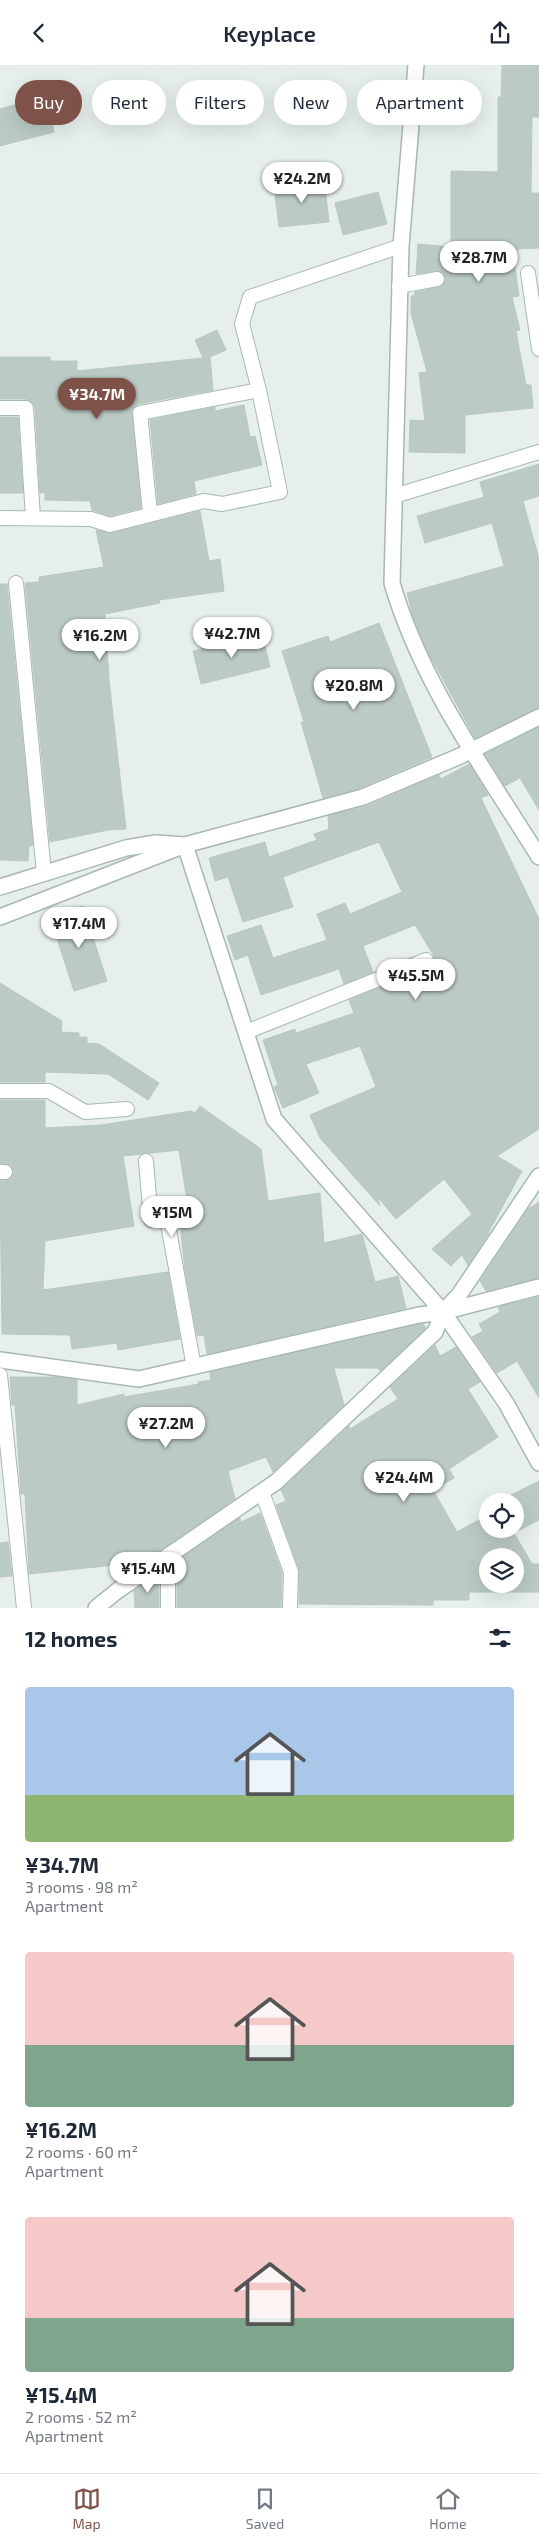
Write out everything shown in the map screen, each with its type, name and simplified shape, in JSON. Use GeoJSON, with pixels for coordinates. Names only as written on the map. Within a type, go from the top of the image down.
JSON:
{"type":"FeatureCollection","features":[{"type":"Feature","properties":{"kind":"street"},"geometry":{"type":"LineString","coordinates":[[416,65],[400,246],[392,583],[400,612],[427,671],[472,749],[539,857]]}},
{"type":"Feature","properties":{"kind":"street"},"geometry":{"type":"LineString","coordinates":[[0,917],[185,845],[363,797],[539,717]]}},
{"type":"Feature","properties":{"kind":"street"},"geometry":{"type":"LineString","coordinates":[[0,887],[126,848],[156,843],[185,845]]}},
{"type":"Feature","properties":{"kind":"street"},"geometry":{"type":"LineString","coordinates":[[185,845],[274,1119],[443,1312],[506,1403],[539,1463]]}},
{"type":"Feature","properties":{"kind":"street"},"geometry":{"type":"LineString","coordinates":[[96,1608],[117,1591],[276,1482],[435,1332],[443,1312],[459,1295],[539,1176]]}},
{"type":"Feature","properties":{"kind":"street"},"geometry":{"type":"LineString","coordinates":[[0,1360],[139,1379],[419,1315],[443,1312],[539,1287]]}},
{"type":"Feature","properties":{"kind":"lane"},"geometry":{"type":"LineString","coordinates":[[0,518],[91,519],[110,525],[150,513],[204,501],[222,504],[280,492],[259,390],[242,324],[250,297],[400,246]]}},
{"type":"Feature","properties":{"kind":"lane"},"geometry":{"type":"LineString","coordinates":[[528,273],[539,349]]}},
{"type":"Feature","properties":{"kind":"lane"},"geometry":{"type":"LineString","coordinates":[[399,286],[437,279]]}},
{"type":"Feature","properties":{"kind":"lane"},"geometry":{"type":"LineString","coordinates":[[150,513],[140,413],[259,390]]}},
{"type":"Feature","properties":{"kind":"lane"},"geometry":{"type":"LineString","coordinates":[[0,409],[26,408],[32,518]]}},
{"type":"Feature","properties":{"kind":"lane"},"geometry":{"type":"LineString","coordinates":[[394,496],[539,452]]}},
{"type":"Feature","properties":{"kind":"lane"},"geometry":{"type":"LineString","coordinates":[[16,583],[44,873]]}},
{"type":"Feature","properties":{"kind":"lane"},"geometry":{"type":"LineString","coordinates":[[246,1032],[426,960]]}},
{"type":"Feature","properties":{"kind":"lane"},"geometry":{"type":"LineString","coordinates":[[0,1091],[49,1091],[85,1112],[127,1109]]}},
{"type":"Feature","properties":{"kind":"lane"},"geometry":{"type":"LineString","coordinates":[[146,1161],[151,1220],[167,1219],[194,1367]]}},
{"type":"Feature","properties":{"kind":"lane"},"geometry":{"type":"LineString","coordinates":[[0,1375],[24,1608]]}},
{"type":"Feature","properties":{"kind":"lane"},"geometry":{"type":"LineString","coordinates":[[262,1492],[291,1572],[290,1608]]}},
{"type":"Feature","properties":{"kind":"lane"},"geometry":{"type":"LineString","coordinates":[[168,1556],[168,1608]]}},
{"type":"Feature","properties":{"kind":"building"},"geometry":{"type":"Polygon","coordinates":[[[502,65],[539,65],[539,117],[532,117],[531,193],[539,193],[539,248],[517,249],[518,259],[514,260],[519,296],[512,297],[520,330],[516,331],[526,385],[531,385],[533,408],[465,415],[465,453],[409,452],[410,420],[425,421],[419,373],[427,372],[411,313],[411,296],[414,296],[415,292],[442,286],[446,278],[439,271],[416,274],[418,244],[451,247],[451,171],[498,172],[498,97],[501,97],[502,65]]]}},
{"type":"Feature","properties":{"kind":"building"},"geometry":{"type":"Polygon","coordinates":[[[15,105],[15,125],[52,125],[54,132],[0,146],[0,109],[15,105]]]}},
{"type":"Feature","properties":{"kind":"building"},"geometry":{"type":"Polygon","coordinates":[[[324,180],[329,222],[279,227],[274,186],[324,180]]]}},
{"type":"Feature","properties":{"kind":"building"},"geometry":{"type":"Polygon","coordinates":[[[378,192],[387,224],[343,235],[335,203],[378,192]]]}},
{"type":"Feature","properties":{"kind":"building"},"geometry":{"type":"Polygon","coordinates":[[[217,330],[226,350],[210,357],[213,390],[138,404],[132,409],[141,508],[110,516],[92,510],[90,501],[45,500],[45,493],[40,493],[35,407],[33,403],[26,399],[0,399],[0,357],[50,357],[50,361],[77,361],[77,371],[203,358],[195,340],[217,330]]]}},
{"type":"Feature","properties":{"kind":"building"},"geometry":{"type":"Polygon","coordinates":[[[244,405],[250,437],[255,436],[262,465],[194,481],[196,494],[158,504],[150,420],[215,407],[215,411],[244,405]]]}},
{"type":"Feature","properties":{"kind":"building"},"geometry":{"type":"Polygon","coordinates":[[[0,417],[18,417],[23,493],[0,493],[0,417]]]}},
{"type":"Feature","properties":{"kind":"building"},"geometry":{"type":"Polygon","coordinates":[[[539,464],[539,496],[523,501],[539,559],[539,708],[475,738],[428,652],[413,617],[407,593],[504,566],[492,523],[425,543],[417,516],[484,497],[480,482],[539,464]]]}},
{"type":"Feature","properties":{"kind":"building"},"geometry":{"type":"Polygon","coordinates":[[[200,511],[209,561],[220,559],[224,591],[159,600],[160,603],[105,614],[109,680],[126,829],[108,830],[50,842],[25,583],[39,582],[39,577],[104,567],[96,530],[112,533],[200,511]]]}},
{"type":"Feature","properties":{"kind":"building"},"geometry":{"type":"Polygon","coordinates":[[[0,584],[7,584],[33,845],[29,846],[28,861],[0,860],[0,584]]]}},
{"type":"Feature","properties":{"kind":"building"},"geometry":{"type":"Polygon","coordinates":[[[379,623],[432,757],[360,788],[323,798],[301,722],[304,722],[282,651],[328,636],[330,642],[379,623]]]}},
{"type":"Feature","properties":{"kind":"building"},"geometry":{"type":"Polygon","coordinates":[[[262,634],[270,667],[201,684],[193,651],[262,634]]]}},
{"type":"Feature","properties":{"kind":"building"},"geometry":{"type":"Polygon","coordinates":[[[539,727],[539,810],[520,778],[505,786],[485,754],[539,727]]]}},
{"type":"Feature","properties":{"kind":"building"},"geometry":{"type":"Polygon","coordinates":[[[469,764],[488,795],[481,798],[539,919],[539,1129],[497,1156],[522,1171],[487,1235],[489,1233],[468,1265],[462,1255],[451,1266],[432,1249],[472,1214],[444,1179],[396,1219],[377,1196],[380,1206],[320,1138],[310,1115],[376,1087],[360,1046],[306,1064],[319,1093],[283,1108],[274,1087],[278,1085],[263,1040],[295,1029],[296,1033],[354,1013],[349,1000],[436,965],[434,956],[415,925],[363,946],[373,972],[344,984],[339,969],[261,995],[248,955],[235,960],[227,936],[261,925],[273,958],[327,940],[317,914],[345,903],[350,914],[402,892],[379,842],[283,877],[293,907],[243,922],[228,877],[215,881],[209,858],[265,842],[269,857],[317,840],[314,834],[329,829],[328,816],[367,806],[439,775],[441,779],[469,764]]]}},
{"type":"Feature","properties":{"kind":"building"},"geometry":{"type":"Polygon","coordinates":[[[83,906],[107,981],[74,991],[50,917],[83,906]]]}},
{"type":"Feature","properties":{"kind":"building"},"geometry":{"type":"Polygon","coordinates":[[[0,983],[62,1021],[61,1032],[79,1033],[79,1037],[87,1037],[87,1043],[99,1044],[159,1083],[148,1100],[108,1074],[45,1072],[45,1082],[0,1082],[0,983]]]}},
{"type":"Feature","properties":{"kind":"building"},"geometry":{"type":"Polygon","coordinates":[[[0,1100],[45,1100],[45,1128],[101,1125],[191,1111],[195,1113],[200,1106],[261,1149],[268,1201],[320,1193],[324,1243],[362,1234],[375,1282],[398,1276],[406,1308],[207,1354],[204,1335],[197,1336],[185,1270],[179,1214],[189,1212],[179,1150],[123,1156],[134,1226],[45,1241],[43,1290],[168,1272],[180,1339],[118,1350],[117,1343],[72,1349],[70,1335],[2,1334],[0,1181],[10,1179],[14,1172],[10,1165],[0,1163],[0,1100]]]}},
{"type":"Feature","properties":{"kind":"building"},"geometry":{"type":"Polygon","coordinates":[[[539,1202],[539,1278],[486,1291],[480,1281],[528,1209],[539,1202]]]}},
{"type":"Feature","properties":{"kind":"building"},"geometry":{"type":"Polygon","coordinates":[[[539,1297],[539,1398],[517,1361],[497,1373],[472,1337],[483,1331],[479,1324],[500,1312],[498,1307],[539,1297]]]}},
{"type":"Feature","properties":{"kind":"building"},"geometry":{"type":"Polygon","coordinates":[[[421,1324],[426,1328],[380,1371],[378,1368],[334,1368],[344,1405],[273,1472],[266,1457],[228,1471],[235,1499],[134,1568],[134,1563],[29,1574],[25,1494],[21,1494],[15,1405],[12,1405],[10,1377],[58,1377],[77,1380],[77,1405],[124,1394],[124,1397],[199,1384],[198,1382],[211,1380],[210,1372],[421,1324]]]}},
{"type":"Feature","properties":{"kind":"building"},"geometry":{"type":"Polygon","coordinates":[[[435,1345],[440,1356],[456,1347],[480,1382],[468,1389],[498,1437],[449,1469],[454,1478],[433,1490],[457,1532],[479,1520],[479,1538],[517,1538],[523,1548],[479,1548],[479,1592],[469,1592],[469,1600],[433,1600],[433,1605],[299,1604],[299,1569],[276,1505],[286,1501],[281,1490],[349,1426],[350,1429],[398,1399],[390,1387],[435,1345]]]}},
{"type":"Feature","properties":{"kind":"building"},"geometry":{"type":"Polygon","coordinates":[[[539,1481],[539,1520],[524,1528],[524,1493],[515,1493],[539,1481]]]}},
{"type":"Feature","properties":{"kind":"building"},"geometry":{"type":"Polygon","coordinates":[[[260,1513],[282,1573],[281,1608],[177,1608],[177,1561],[240,1518],[241,1522],[260,1513]]]}},
{"type":"Feature","properties":{"kind":"building"},"geometry":{"type":"Polygon","coordinates":[[[8,1542],[12,1576],[0,1577],[0,1543],[8,1542]]]}},
{"type":"Feature","properties":{"kind":"building"},"geometry":{"type":"Polygon","coordinates":[[[524,1550],[532,1564],[539,1564],[539,1592],[524,1592],[524,1550]]]}},
{"type":"Feature","properties":{"kind":"building"},"geometry":{"type":"Polygon","coordinates":[[[159,1573],[159,1608],[135,1608],[134,1591],[159,1573]]]}}]}
